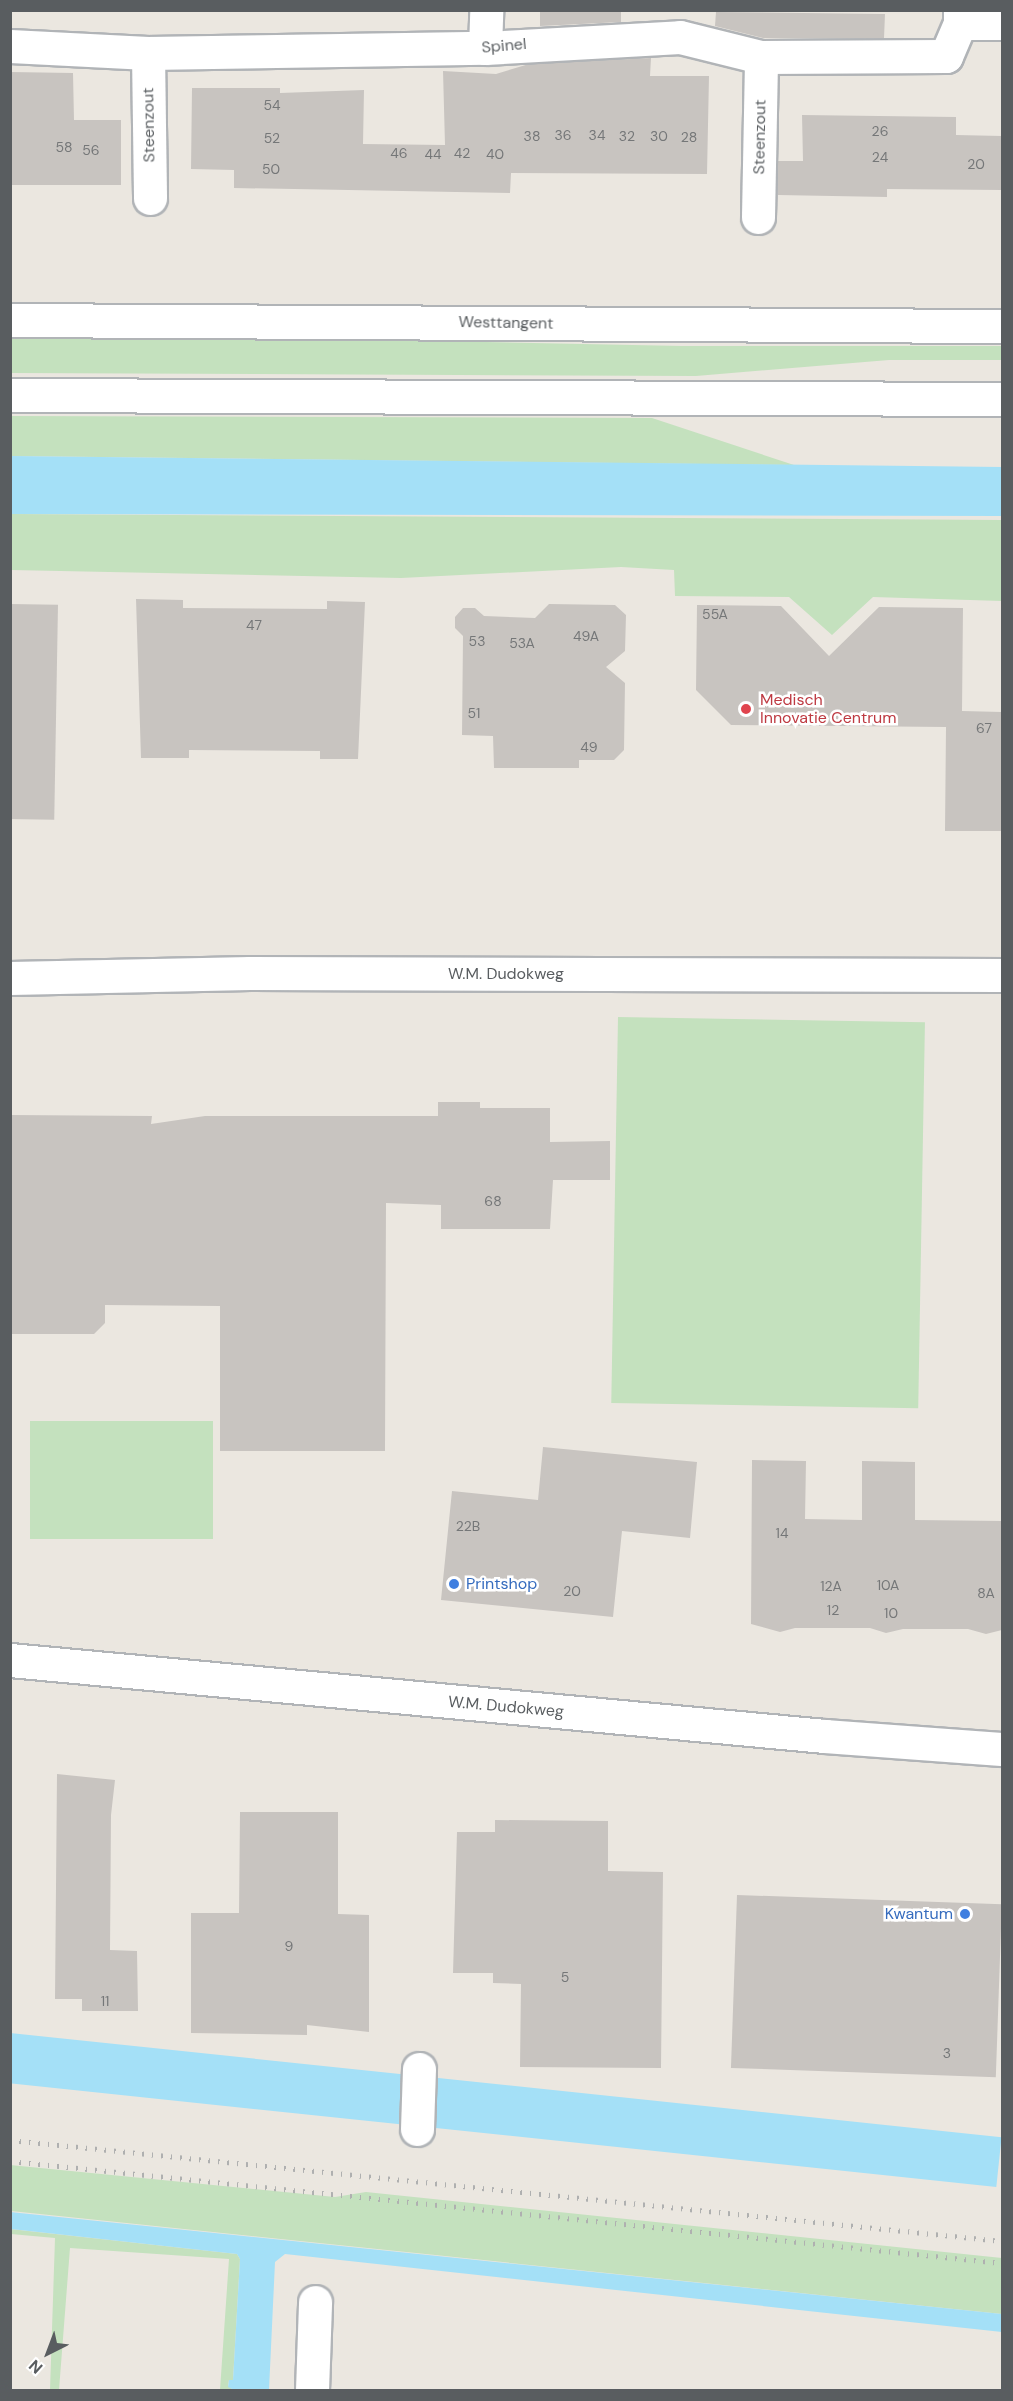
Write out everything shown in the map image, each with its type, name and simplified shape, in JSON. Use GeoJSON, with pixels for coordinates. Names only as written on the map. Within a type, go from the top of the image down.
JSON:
{"type":"FeatureCollection","features":[{"type":"Feature","properties":{"kind":"street"},"geometry":{"type":"LineString","coordinates":[[485,48],[486,10]]}},
{"type":"Feature","properties":{"kind":"street"},"geometry":{"type":"LineString","coordinates":[[960,17],[1002,23]]}},
{"type":"Feature","properties":{"kind":"street","name":"Spinel"},"geometry":{"type":"LineString","coordinates":[[10,46],[148,53],[485,48],[680,37],[761,57],[946,56],[960,17]]}},
{"type":"Feature","properties":{"kind":"street","name":"Steenzout"},"geometry":{"type":"LineString","coordinates":[[148,53],[150,198]]}},
{"type":"Feature","properties":{"kind":"street","name":"Steenzout"},"geometry":{"type":"LineString","coordinates":[[758,217],[761,57]]}},
{"type":"Feature","properties":{"kind":"street","name":"Westtangent"},"geometry":{"type":"LineString","coordinates":[[10,320],[1002,326]]}},
{"type":"Feature","properties":{"kind":"street"},"geometry":{"type":"LineString","coordinates":[[10,395],[1002,399]]}},
{"type":"Feature","properties":{"kind":"street","name":"W.M. Dudokweg"},"geometry":{"type":"LineString","coordinates":[[10,978],[250,974],[1002,975]]}},
{"type":"Feature","properties":{"kind":"street","name":"W.M. Dudokweg"},"geometry":{"type":"LineString","coordinates":[[10,1660],[824,1736],[1002,1749]]}},
{"type":"Feature","properties":{"kind":"street"},"geometry":{"type":"LineString","coordinates":[[417,2130],[419,2069]]}},
{"type":"Feature","properties":{"kind":"street"},"geometry":{"type":"LineString","coordinates":[[312,2391],[315,2302]]}},
{"type":"Feature","properties":{"kind":"green space"},"geometry":{"type":"Polygon","coordinates":[[[244,337],[682,346],[1002,346],[1002,360],[889,360],[696,376],[11,373],[10,339],[244,337]]]}},
{"type":"Feature","properties":{"kind":"green space"},"geometry":{"type":"Polygon","coordinates":[[[11,416],[652,418],[794,465],[11,456],[11,416]]]}},
{"type":"Feature","properties":{"kind":"green space"},"geometry":{"type":"Polygon","coordinates":[[[11,514],[1002,520],[1002,601],[873,597],[832,635],[789,597],[675,596],[674,570],[621,567],[401,578],[11,570],[11,514]]]}},
{"type":"Feature","properties":{"kind":"green space"},"geometry":{"type":"Polygon","coordinates":[[[618,1017],[925,1022],[918,1408],[611,1403],[618,1017]]]}},
{"type":"Feature","properties":{"kind":"green space"},"geometry":{"type":"Polygon","coordinates":[[[30,1421],[213,1421],[213,1539],[30,1539],[30,1421]]]}},
{"type":"Feature","properties":{"kind":"green space"},"geometry":{"type":"Polygon","coordinates":[[[10,2165],[335,2197],[366,2192],[1002,2258],[1002,2314],[11,2211],[10,2165]]]}},
{"type":"Feature","properties":{"kind":"green space"},"geometry":{"type":"Polygon","coordinates":[[[10,2229],[237,2254],[240,2259],[233,2380],[229,2380],[228,2386],[234,2390],[220,2390],[229,2259],[70,2248],[59,2390],[50,2390],[55,2238],[11,2234],[10,2229]]]}},
{"type":"Feature","properties":{"kind":"water"},"geometry":{"type":"Polygon","coordinates":[[[11,456],[1002,467],[1002,516],[11,514],[11,456]]]}},
{"type":"Feature","properties":{"kind":"water"},"geometry":{"type":"Polygon","coordinates":[[[10,2033],[1002,2137],[996,2187],[10,2083],[10,2033]]]}},
{"type":"Feature","properties":{"kind":"water"},"geometry":{"type":"Polygon","coordinates":[[[10,2212],[1002,2314],[1002,2332],[285,2254],[275,2262],[269,2390],[234,2390],[228,2387],[229,2380],[233,2380],[240,2259],[237,2254],[11,2229],[10,2212]]]}},
{"type":"Feature","properties":{"kind":"building"},"geometry":{"type":"Polygon","coordinates":[[[540,10],[621,10],[621,22],[540,26],[540,10]]]}},
{"type":"Feature","properties":{"kind":"building"},"geometry":{"type":"Polygon","coordinates":[[[716,12],[885,14],[884,38],[763,38],[715,26],[716,12]]]}},
{"type":"Feature","properties":{"kind":"building"},"geometry":{"type":"Polygon","coordinates":[[[651,58],[650,76],[709,76],[707,174],[511,173],[510,193],[234,188],[234,170],[191,169],[192,88],[280,88],[280,93],[364,90],[363,144],[445,145],[443,71],[496,74],[529,64],[651,58]]]}},
{"type":"Feature","properties":{"kind":"building"},"geometry":{"type":"Polygon","coordinates":[[[10,72],[73,73],[74,120],[121,120],[121,185],[10,185],[10,72]]]}},
{"type":"Feature","properties":{"kind":"building"},"geometry":{"type":"Polygon","coordinates":[[[802,115],[956,117],[956,135],[1002,136],[1002,190],[887,189],[887,197],[778,195],[778,161],[803,161],[802,115]]]}},
{"type":"Feature","properties":{"kind":"building"},"geometry":{"type":"Polygon","coordinates":[[[136,599],[183,600],[183,608],[327,609],[327,601],[365,602],[358,759],[320,759],[320,751],[189,750],[189,758],[141,758],[136,599]]]}},
{"type":"Feature","properties":{"kind":"building"},"geometry":{"type":"Polygon","coordinates":[[[10,604],[58,605],[54,820],[10,819],[10,604]]]}},
{"type":"Feature","properties":{"kind":"building"},"geometry":{"type":"Polygon","coordinates":[[[549,604],[615,605],[626,615],[625,651],[606,667],[625,683],[624,750],[614,760],[579,760],[579,768],[494,768],[493,736],[462,735],[463,636],[455,628],[455,617],[463,608],[475,608],[484,616],[535,618],[549,604]]]}},
{"type":"Feature","properties":{"kind":"building"},"geometry":{"type":"Polygon","coordinates":[[[697,605],[781,606],[829,656],[879,607],[963,608],[962,711],[1002,712],[1002,831],[945,831],[946,727],[731,725],[696,690],[697,605]]]}},
{"type":"Feature","properties":{"kind":"building"},"geometry":{"type":"Polygon","coordinates":[[[438,1102],[480,1102],[480,1108],[550,1108],[550,1142],[610,1141],[610,1180],[553,1180],[550,1229],[441,1229],[441,1205],[386,1203],[385,1451],[220,1451],[220,1306],[105,1305],[105,1323],[94,1334],[10,1334],[10,1115],[152,1116],[151,1124],[205,1116],[438,1116],[438,1102]]]}},
{"type":"Feature","properties":{"kind":"building"},"geometry":{"type":"Polygon","coordinates":[[[543,1447],[697,1462],[690,1538],[622,1531],[613,1617],[441,1600],[452,1491],[538,1500],[543,1447]]]}},
{"type":"Feature","properties":{"kind":"building"},"geometry":{"type":"Polygon","coordinates":[[[752,1460],[806,1461],[805,1519],[862,1520],[862,1461],[915,1462],[915,1520],[1002,1521],[1002,1630],[986,1634],[968,1629],[903,1629],[886,1633],[870,1628],[795,1628],[780,1632],[751,1624],[752,1460]]]}},
{"type":"Feature","properties":{"kind":"building"},"geometry":{"type":"Polygon","coordinates":[[[57,1774],[115,1780],[111,1815],[110,1950],[137,1951],[138,2011],[82,2011],[82,1999],[55,1999],[57,1774]]]}},
{"type":"Feature","properties":{"kind":"building"},"geometry":{"type":"Polygon","coordinates":[[[240,1812],[338,1812],[338,1914],[369,1915],[369,2032],[307,2025],[307,2035],[191,2033],[191,1913],[239,1913],[240,1812]]]}},
{"type":"Feature","properties":{"kind":"building"},"geometry":{"type":"Polygon","coordinates":[[[495,1820],[608,1821],[608,1871],[663,1872],[661,2068],[520,2067],[521,1984],[493,1983],[493,1973],[453,1973],[457,1832],[495,1832],[495,1820]]]}},
{"type":"Feature","properties":{"kind":"building"},"geometry":{"type":"Polygon","coordinates":[[[737,1895],[1002,1904],[996,2077],[731,2068],[737,1895]]]}},
{"type":"Feature","properties":{"kind":"railway"},"geometry":{"type":"LineString","coordinates":[[10,2140],[1002,2241]]}},
{"type":"Feature","properties":{"kind":"railway"},"geometry":{"type":"LineString","coordinates":[[10,2161],[1002,2263]]}},
{"type":"Feature","properties":{"kind":"place","name":"Medisch Innovatie Centrum"},"geometry":{"type":"Point","coordinates":[746,709]}},
{"type":"Feature","properties":{"kind":"place","name":"Printshop"},"geometry":{"type":"Point","coordinates":[454,1584]}},
{"type":"Feature","properties":{"kind":"place","name":"Kwantum"},"geometry":{"type":"Point","coordinates":[965,1914]}}]}
